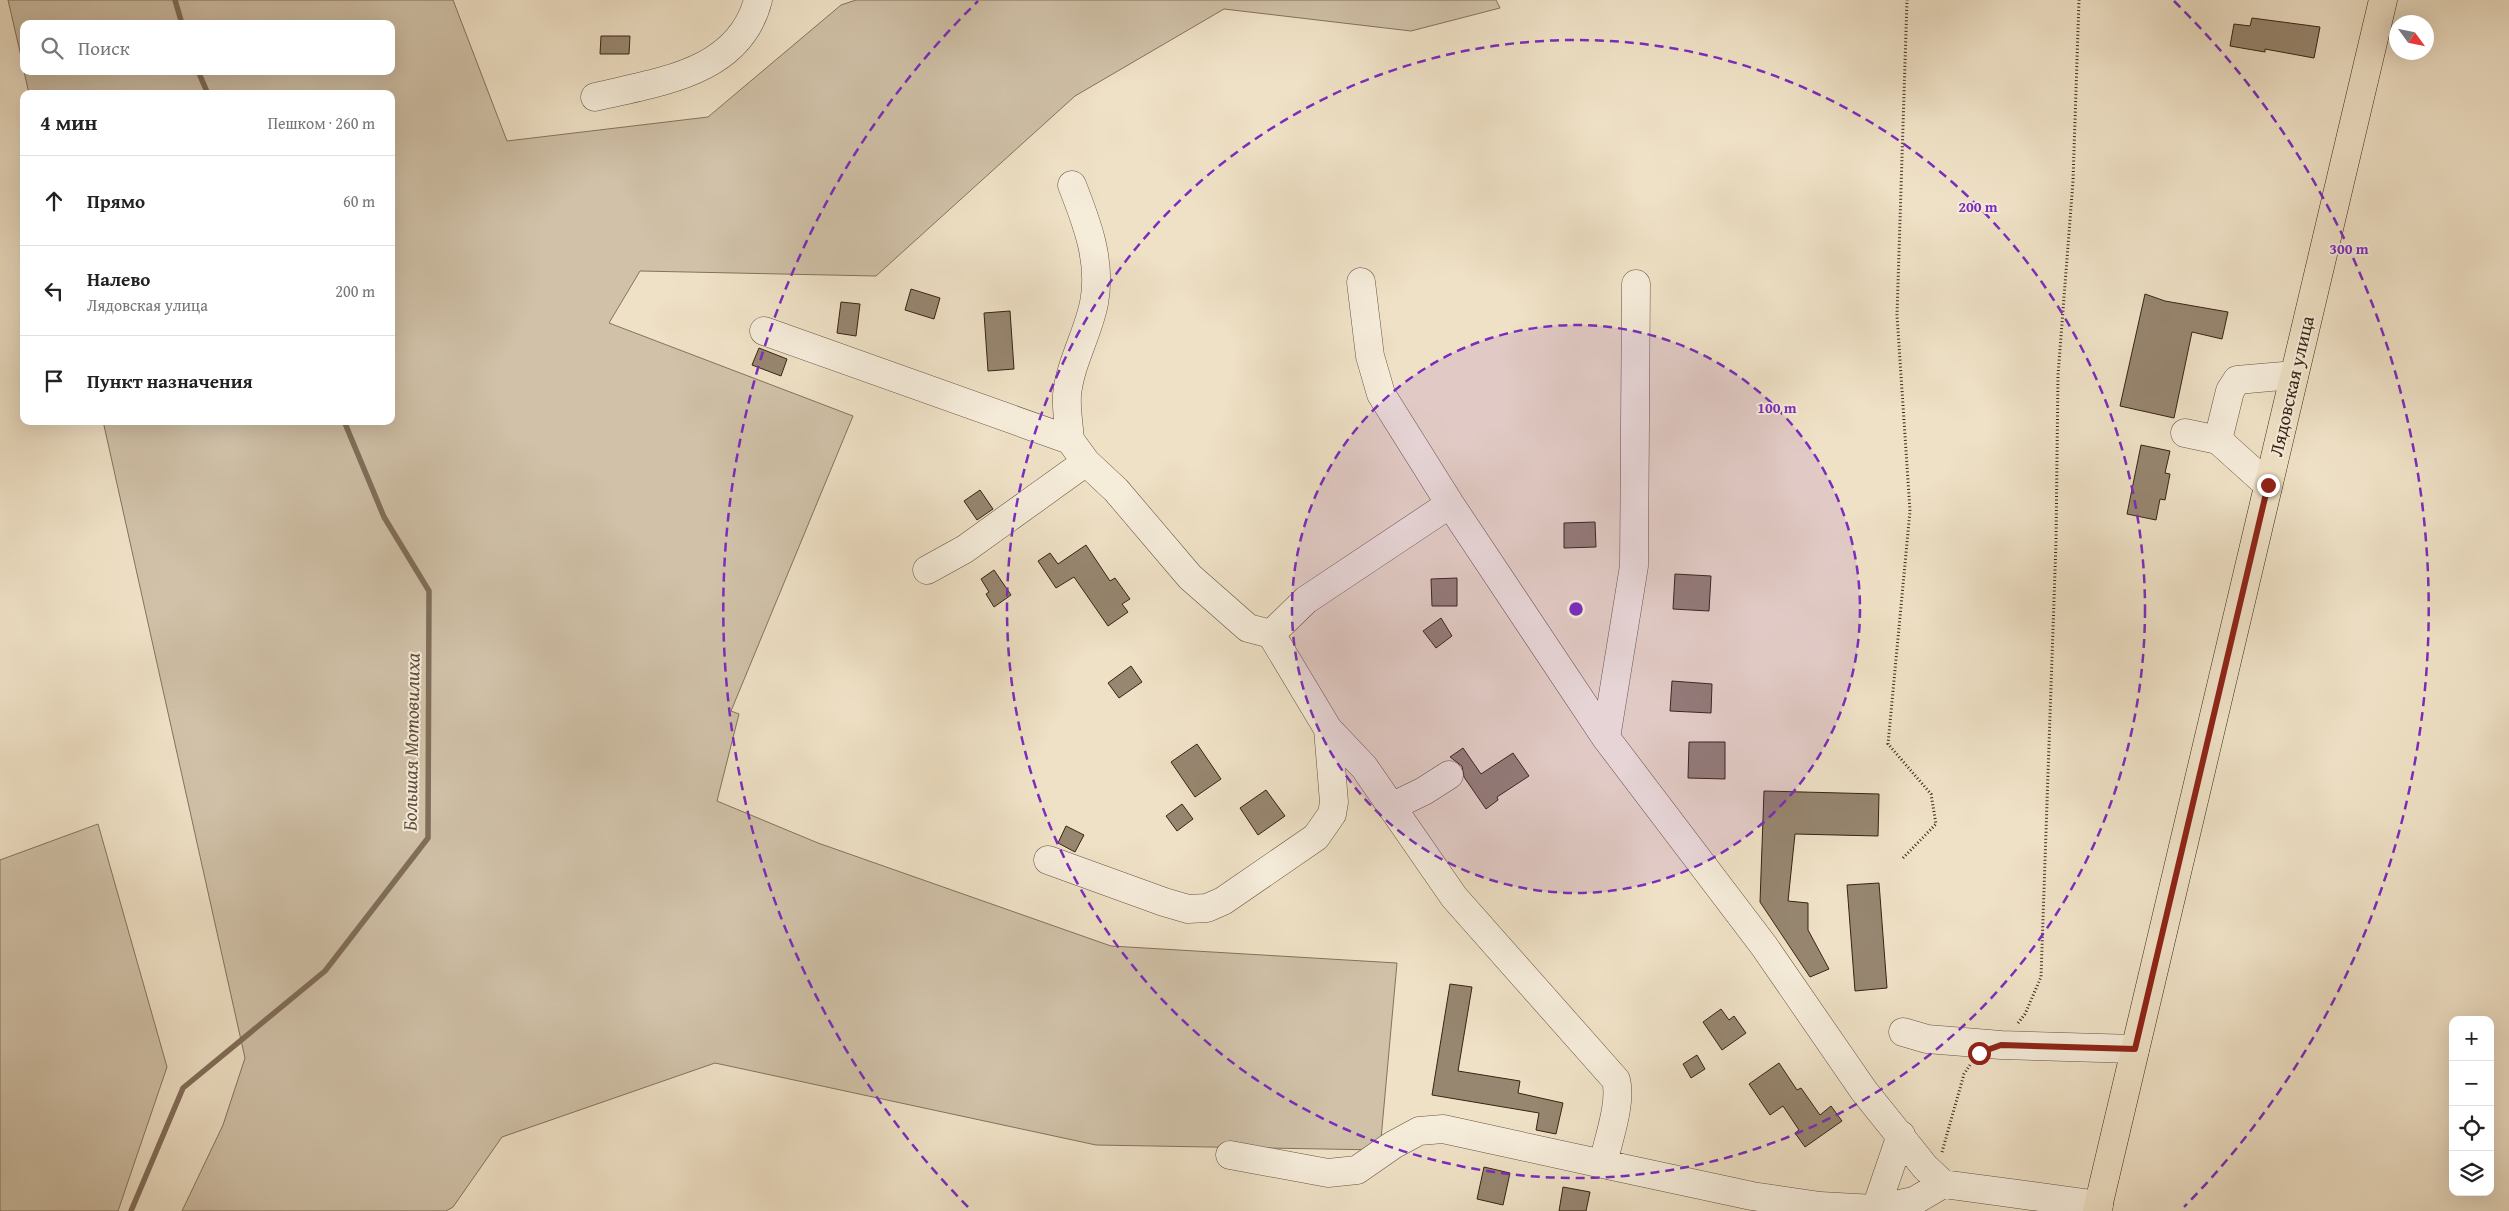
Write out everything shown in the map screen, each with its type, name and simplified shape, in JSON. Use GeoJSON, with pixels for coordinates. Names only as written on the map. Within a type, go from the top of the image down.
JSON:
{"type":"FeatureCollection","features":[{"type":"Feature","properties":{"kind":"main road","name":"Лядовская улица"},"geometry":{"type":"LineString","coordinates":[[2098,1208],[2383,0]]}},
{"type":"Feature","properties":{"kind":"street"},"geometry":{"type":"LineString","coordinates":[[594,97],[688,74],[727,52],[754,17],[758,0]]}},
{"type":"Feature","properties":{"kind":"street"},"geometry":{"type":"LineString","coordinates":[[1072,185],[1091,231],[1095,264],[1094,303],[1067,395],[1070,440],[1086,462],[1116,490],[1190,577],[1248,628],[1271,634],[1328,729],[1364,767],[1454,897],[1616,1080],[1618,1089],[1617,1101],[1603,1164]]}},
{"type":"Feature","properties":{"kind":"street"},"geometry":{"type":"LineString","coordinates":[[1361,282],[1370,356],[1381,394],[1450,504],[1606,738],[1764,946],[1864,1091],[1934,1176],[2098,1208]]}},
{"type":"Feature","properties":{"kind":"street"},"geometry":{"type":"LineString","coordinates":[[1606,738],[1634,566],[1636,284]]}},
{"type":"Feature","properties":{"kind":"street"},"geometry":{"type":"LineString","coordinates":[[764,332],[1070,440]]}},
{"type":"Feature","properties":{"kind":"street"},"geometry":{"type":"LineString","coordinates":[[2218,440],[2230,391],[2237,380],[2294,375]]}},
{"type":"Feature","properties":{"kind":"street"},"geometry":{"type":"LineString","coordinates":[[2186,433],[2218,440],[2268,485]]}},
{"type":"Feature","properties":{"kind":"street"},"geometry":{"type":"LineString","coordinates":[[927,570],[965,549],[1086,462]]}},
{"type":"Feature","properties":{"kind":"street"},"geometry":{"type":"LineString","coordinates":[[1271,634],[1306,600],[1450,504]]}},
{"type":"Feature","properties":{"kind":"street"},"geometry":{"type":"LineString","coordinates":[[1048,860],[1188,909],[1207,908],[1223,901],[1316,837],[1326,825],[1332,814],[1334,802],[1328,729]]}},
{"type":"Feature","properties":{"kind":"street"},"geometry":{"type":"LineString","coordinates":[[1391,807],[1424,791],[1449,775]]}},
{"type":"Feature","properties":{"kind":"street"},"geometry":{"type":"LineString","coordinates":[[1904,1032],[1928,1039],[2001,1045],[2135,1049]]}},
{"type":"Feature","properties":{"kind":"street"},"geometry":{"type":"LineString","coordinates":[[1230,1155],[1328,1173],[1357,1170],[1393,1145],[1419,1131],[1443,1129],[1752,1196],[1820,1206],[1875,1210],[1914,1201],[1934,1176]]}},
{"type":"Feature","properties":{"kind":"street"},"geometry":{"type":"LineString","coordinates":[[1875,1210],[1901,1135]]}},
{"type":"Feature","properties":{"kind":"path"},"geometry":{"type":"LineString","coordinates":[[1903,858],[1936,824],[1931,794],[1888,744],[1910,511],[1897,315],[1908,0]]}},
{"type":"Feature","properties":{"kind":"path"},"geometry":{"type":"LineString","coordinates":[[1934,1176],[1964,1074],[1979,1053],[2001,1045],[2025,1014],[2041,977],[2056,552],[2058,375],[2073,181],[2079,0]]}},
{"type":"Feature","properties":{"kind":"shaded area"},"geometry":{"type":"Polygon","coordinates":[[[8,0],[453,0],[507,141],[708,117],[841,5],[856,0],[1496,0],[1500,8],[1411,31],[1224,9],[1075,96],[876,276],[640,271],[609,323],[853,416],[731,711],[739,714],[717,801],[818,843],[1111,946],[1397,963],[1380,1150],[1096,1145],[715,1063],[502,1137],[453,1207],[446,1211],[182,1211],[223,1125],[245,1058],[104,425],[395,425],[395,90],[28,90],[25,75],[395,75],[395,20],[20,20],[20,52],[8,0]]]}},
{"type":"Feature","properties":{"kind":"shaded area"},"geometry":{"type":"Polygon","coordinates":[[[98,824],[167,1067],[118,1211],[0,1211],[0,860],[98,824]]]}},
{"type":"Feature","properties":{"kind":"building"},"geometry":{"type":"Polygon","coordinates":[[[2252,18],[2320,27],[2314,58],[2265,49],[2265,52],[2230,46],[2234,24],[2250,26],[2252,18]]]}},
{"type":"Feature","properties":{"kind":"building"},"geometry":{"type":"Polygon","coordinates":[[[601,36],[630,36],[629,54],[600,54],[601,36]]]}},
{"type":"Feature","properties":{"kind":"building"},"geometry":{"type":"Polygon","coordinates":[[[911,289],[940,298],[934,319],[905,310],[911,289]]]}},
{"type":"Feature","properties":{"kind":"building"},"geometry":{"type":"Polygon","coordinates":[[[2145,294],[2165,301],[2228,312],[2222,339],[2192,332],[2174,418],[2120,406],[2145,294]]]}},
{"type":"Feature","properties":{"kind":"building"},"geometry":{"type":"Polygon","coordinates":[[[841,302],[860,304],[856,336],[837,333],[841,302]]]}},
{"type":"Feature","properties":{"kind":"building"},"geometry":{"type":"Polygon","coordinates":[[[1010,311],[1014,369],[988,371],[984,313],[1010,311]]]}},
{"type":"Feature","properties":{"kind":"building"},"geometry":{"type":"Polygon","coordinates":[[[759,348],[787,359],[781,376],[752,365],[759,348]]]}},
{"type":"Feature","properties":{"kind":"building"},"geometry":{"type":"Polygon","coordinates":[[[2141,445],[2170,451],[2165,473],[2170,474],[2165,500],[2160,499],[2156,520],[2127,514],[2141,445]]]}},
{"type":"Feature","properties":{"kind":"building"},"geometry":{"type":"Polygon","coordinates":[[[980,490],[993,509],[977,520],[964,501],[980,490]]]}},
{"type":"Feature","properties":{"kind":"building"},"geometry":{"type":"Polygon","coordinates":[[[1595,522],[1596,547],[1564,548],[1564,523],[1595,522]]]}},
{"type":"Feature","properties":{"kind":"building"},"geometry":{"type":"Polygon","coordinates":[[[1086,545],[1110,581],[1115,578],[1130,599],[1122,604],[1128,612],[1108,626],[1074,577],[1056,588],[1038,561],[1050,553],[1058,564],[1086,545]]]}},
{"type":"Feature","properties":{"kind":"building"},"geometry":{"type":"Polygon","coordinates":[[[994,570],[1011,595],[994,607],[986,594],[989,592],[981,579],[994,570]]]}},
{"type":"Feature","properties":{"kind":"building"},"geometry":{"type":"Polygon","coordinates":[[[1675,574],[1711,576],[1709,611],[1673,609],[1675,574]]]}},
{"type":"Feature","properties":{"kind":"building"},"geometry":{"type":"Polygon","coordinates":[[[1457,578],[1457,606],[1432,606],[1431,579],[1457,578]]]}},
{"type":"Feature","properties":{"kind":"building"},"geometry":{"type":"Polygon","coordinates":[[[1441,618],[1452,636],[1436,648],[1423,631],[1441,618]]]}},
{"type":"Feature","properties":{"kind":"building"},"geometry":{"type":"Polygon","coordinates":[[[1131,666],[1142,682],[1119,698],[1108,683],[1131,666]]]}},
{"type":"Feature","properties":{"kind":"building"},"geometry":{"type":"Polygon","coordinates":[[[1672,681],[1712,684],[1711,713],[1670,711],[1672,681]]]}},
{"type":"Feature","properties":{"kind":"building"},"geometry":{"type":"Polygon","coordinates":[[[1689,742],[1725,742],[1725,779],[1688,778],[1689,742]]]}},
{"type":"Feature","properties":{"kind":"building"},"geometry":{"type":"Polygon","coordinates":[[[1197,744],[1221,779],[1195,797],[1171,762],[1197,744]]]}},
{"type":"Feature","properties":{"kind":"building"},"geometry":{"type":"Polygon","coordinates":[[[1463,748],[1481,774],[1513,753],[1529,776],[1497,797],[1498,800],[1486,809],[1464,777],[1462,766],[1450,757],[1463,748]]]}},
{"type":"Feature","properties":{"kind":"building"},"geometry":{"type":"Polygon","coordinates":[[[1266,790],[1285,816],[1258,835],[1240,808],[1266,790]]]}},
{"type":"Feature","properties":{"kind":"building"},"geometry":{"type":"Polygon","coordinates":[[[1764,791],[1879,794],[1878,836],[1795,834],[1788,901],[1808,903],[1808,930],[1829,969],[1810,977],[1760,902],[1764,791]]]}},
{"type":"Feature","properties":{"kind":"building"},"geometry":{"type":"Polygon","coordinates":[[[1182,804],[1193,819],[1177,831],[1166,816],[1182,804]]]}},
{"type":"Feature","properties":{"kind":"building"},"geometry":{"type":"Polygon","coordinates":[[[1066,826],[1084,835],[1075,852],[1058,843],[1066,826]]]}},
{"type":"Feature","properties":{"kind":"building"},"geometry":{"type":"Polygon","coordinates":[[[1879,883],[1887,988],[1855,991],[1847,885],[1879,883]]]}},
{"type":"Feature","properties":{"kind":"building"},"geometry":{"type":"Polygon","coordinates":[[[1450,984],[1472,987],[1458,1071],[1520,1081],[1518,1093],[1563,1103],[1556,1134],[1536,1130],[1539,1113],[1432,1095],[1450,984]]]}},
{"type":"Feature","properties":{"kind":"building"},"geometry":{"type":"Polygon","coordinates":[[[1721,1009],[1729,1020],[1734,1016],[1746,1033],[1722,1050],[1703,1022],[1721,1009]]]}},
{"type":"Feature","properties":{"kind":"building"},"geometry":{"type":"Polygon","coordinates":[[[1697,1055],[1705,1069],[1691,1078],[1683,1064],[1697,1055]]]}},
{"type":"Feature","properties":{"kind":"building"},"geometry":{"type":"Polygon","coordinates":[[[1779,1063],[1797,1090],[1801,1088],[1820,1115],[1831,1106],[1842,1121],[1805,1147],[1795,1133],[1799,1130],[1783,1106],[1770,1115],[1749,1084],[1779,1063]]]}},
{"type":"Feature","properties":{"kind":"building"},"geometry":{"type":"Polygon","coordinates":[[[1484,1167],[1510,1173],[1503,1205],[1477,1199],[1484,1167]]]}},
{"type":"Feature","properties":{"kind":"building"},"geometry":{"type":"Polygon","coordinates":[[[1563,1187],[1590,1192],[1586,1211],[1559,1211],[1563,1187]]]}},
{"type":"Feature","properties":{"kind":"waterway","name":"Большая Мотовилиха"},"geometry":{"type":"LineString","coordinates":[[175,0],[181,20]]}},
{"type":"Feature","properties":{"kind":"waterway","name":"Большая Мотовилиха"},"geometry":{"type":"LineString","coordinates":[[200,75],[206,90]]}},
{"type":"Feature","properties":{"kind":"waterway","name":"Большая Мотовилиха"},"geometry":{"type":"LineString","coordinates":[[131,1211],[183,1088],[325,971],[428,838],[429,591],[384,517],[346,425]]}},
{"type":"Feature","properties":{"kind":"route"},"geometry":{"type":"LineString","coordinates":[[1979,1053],[2001,1045],[2135,1049],[2268,485]]}}]}
